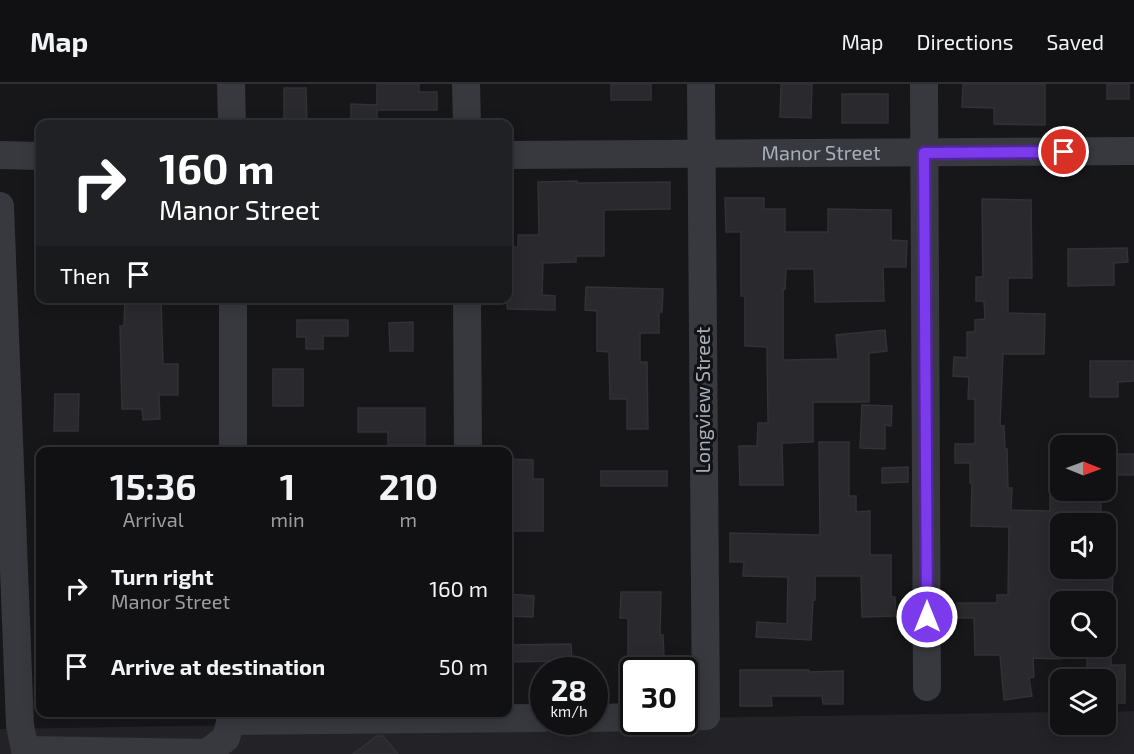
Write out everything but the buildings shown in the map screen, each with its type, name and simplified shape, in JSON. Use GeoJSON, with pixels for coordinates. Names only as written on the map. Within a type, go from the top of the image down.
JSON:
{"type":"FeatureCollection","features":[{"type":"Feature","properties":{"kind":"street"},"geometry":{"type":"LineString","coordinates":[[231,84],[232,120]]}},
{"type":"Feature","properties":{"kind":"street"},"geometry":{"type":"LineString","coordinates":[[466,84],[467,120]]}},
{"type":"Feature","properties":{"kind":"street","name":"Longview Street"},"geometry":{"type":"LineString","coordinates":[[696,657],[701,84]]}},
{"type":"Feature","properties":{"kind":"street"},"geometry":{"type":"LineString","coordinates":[[924,84],[927,687]]}},
{"type":"Feature","properties":{"kind":"street","name":"Manor Street"},"geometry":{"type":"LineString","coordinates":[[512,155],[1134,152]]}},
{"type":"Feature","properties":{"kind":"street"},"geometry":{"type":"LineString","coordinates":[[0,155],[36,156]]}},
{"type":"Feature","properties":{"kind":"street"},"geometry":{"type":"LineString","coordinates":[[0,206],[22,743],[207,754],[226,738],[232,717]]}},
{"type":"Feature","properties":{"kind":"street"},"geometry":{"type":"LineString","coordinates":[[233,303],[234,447]]}},
{"type":"Feature","properties":{"kind":"street"},"geometry":{"type":"LineString","coordinates":[[467,303],[468,447]]}},
{"type":"Feature","properties":{"kind":"street"},"geometry":{"type":"LineString","coordinates":[[506,717],[530,718]]}},
{"type":"Feature","properties":{"kind":"shaded area"},"geometry":{"type":"Polygon","coordinates":[[[1134,711],[1134,754],[0,754],[0,729],[530,720],[530,735],[608,735],[608,722],[620,722],[620,735],[698,735],[698,718],[1050,712],[1050,735],[1116,735],[1116,712],[1134,711]]]}},
{"type":"Feature","properties":{"kind":"route"},"geometry":{"type":"LineString","coordinates":[[927,617],[924,153],[1064,152]]}}]}
